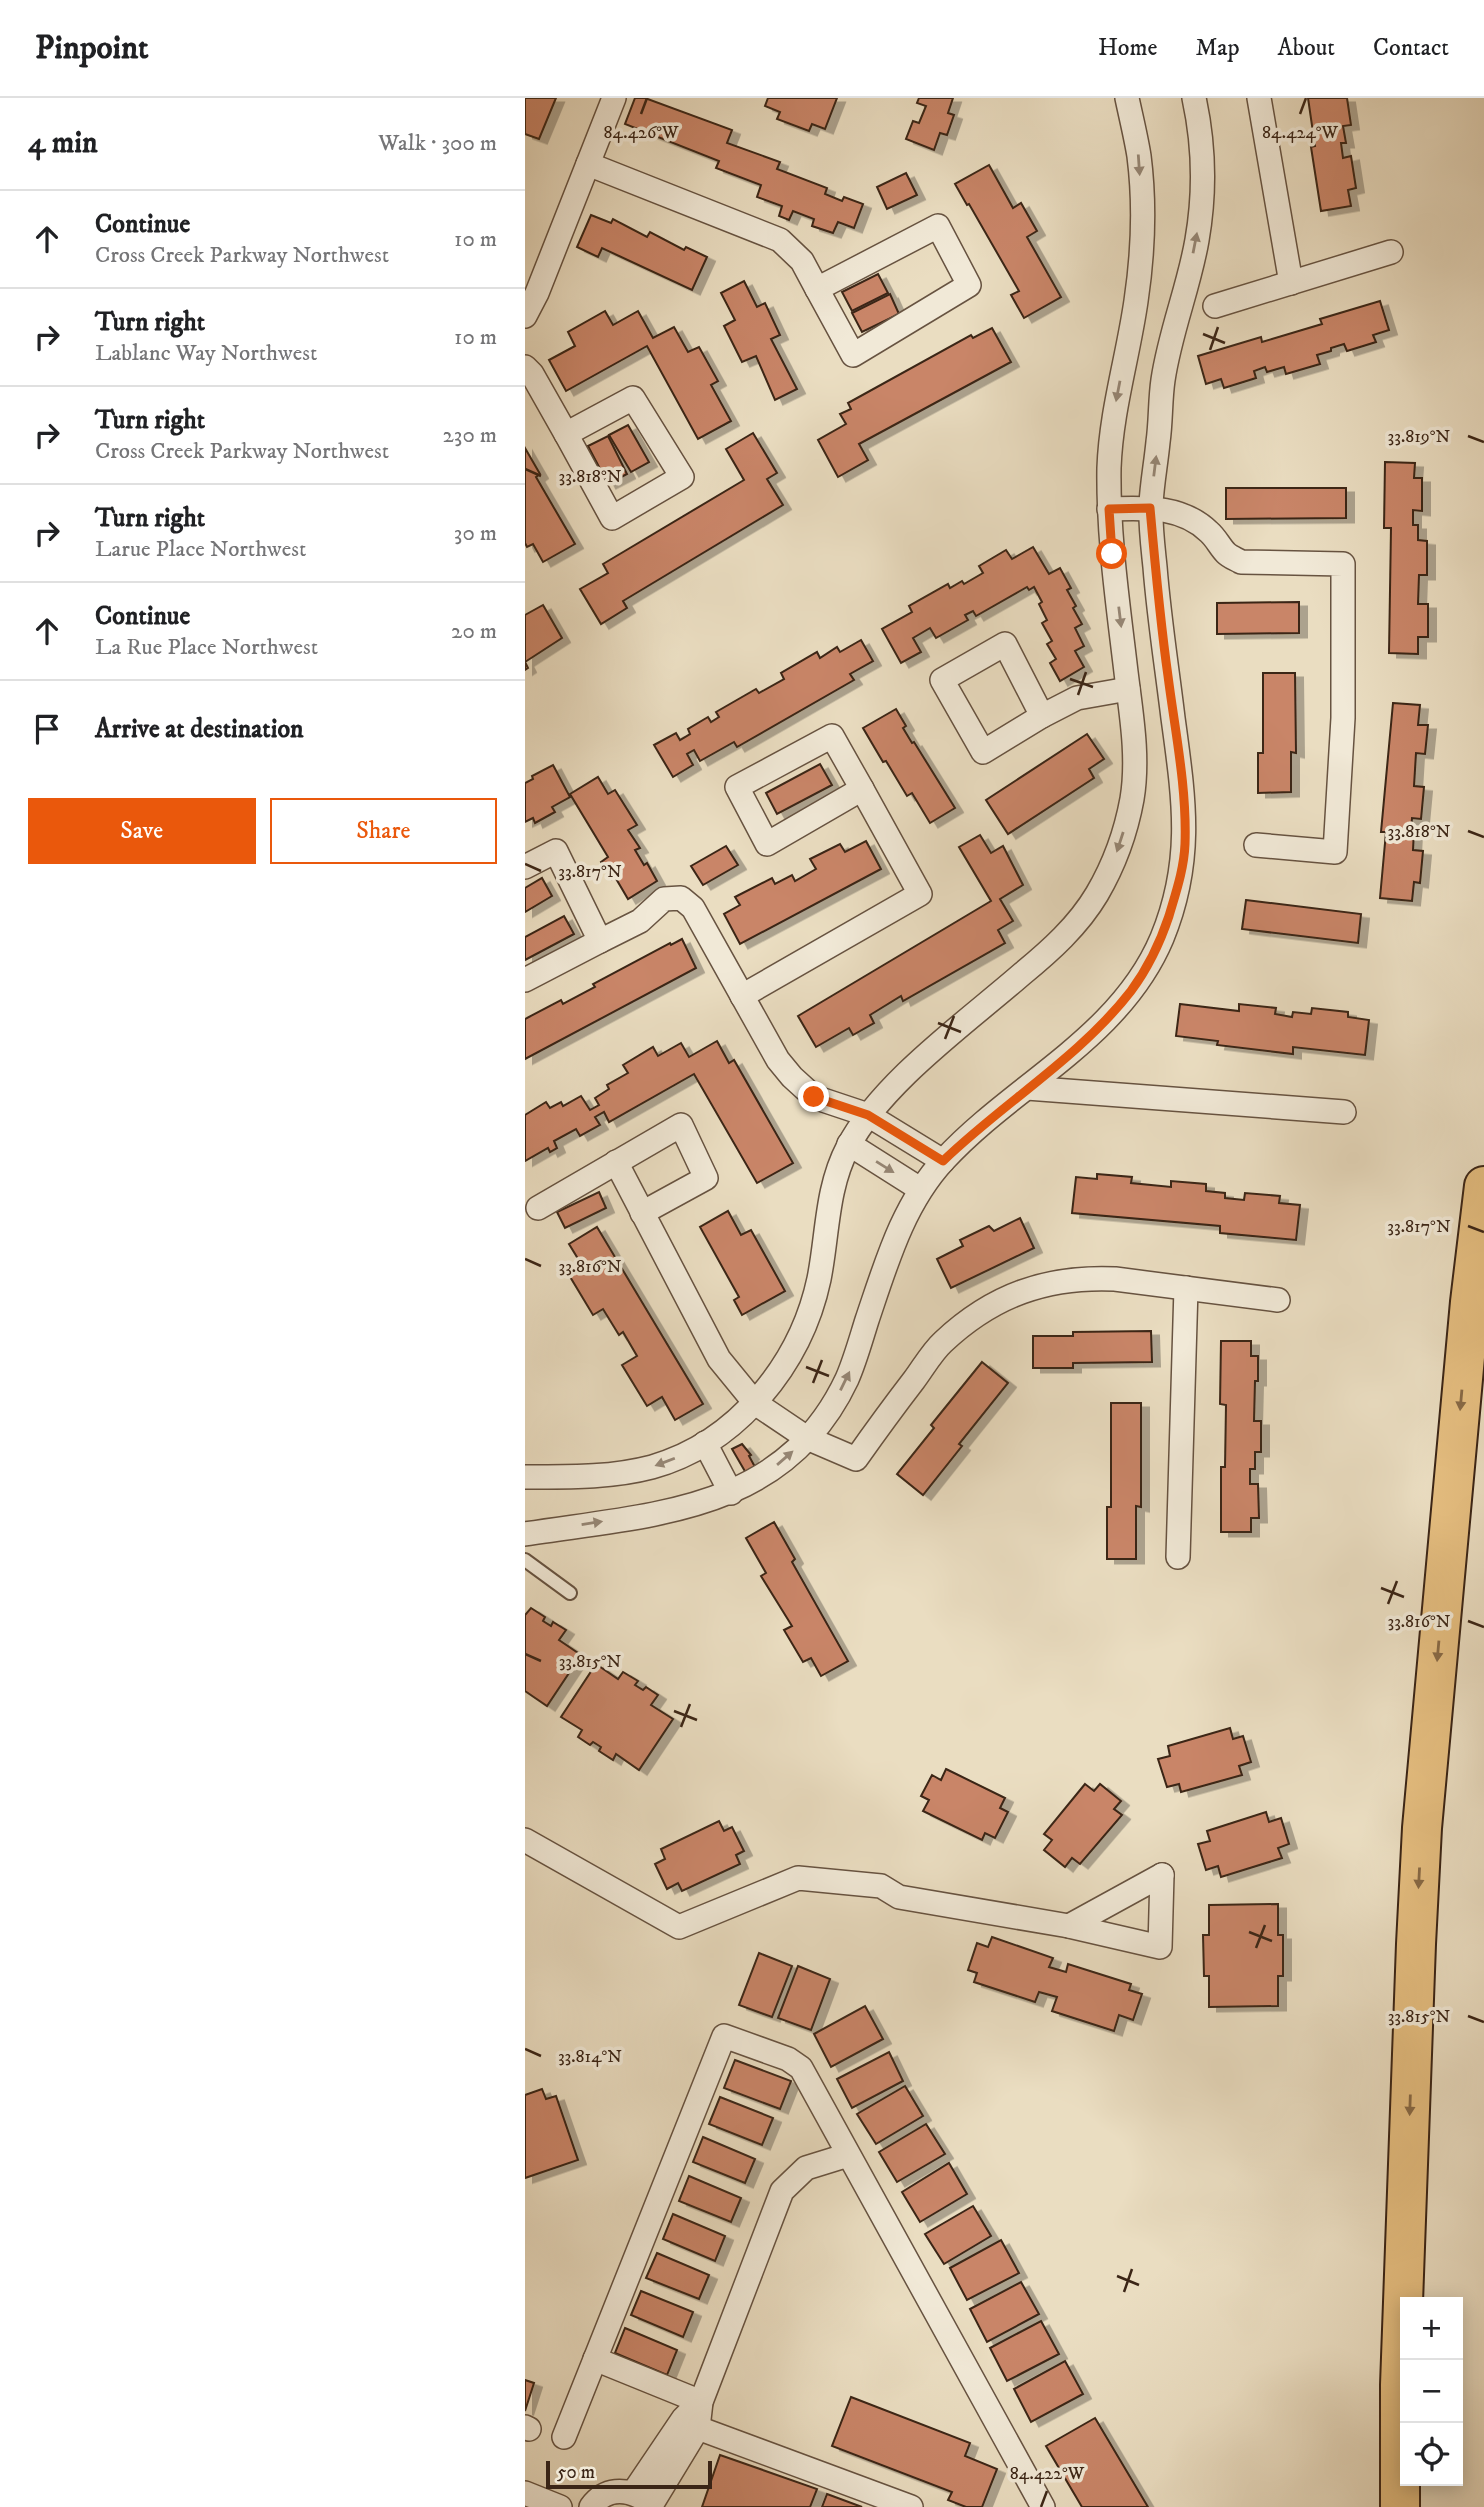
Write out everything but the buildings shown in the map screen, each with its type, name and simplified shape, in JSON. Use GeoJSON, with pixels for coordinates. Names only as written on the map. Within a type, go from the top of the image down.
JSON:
{"type":"FeatureCollection","features":[{"type":"Feature","properties":{"kind":"highway"},"geometry":{"type":"LineString","coordinates":[[1400,2507],[1400,2385],[1422,1828],[1470,1302],[1484,1186]]}},
{"type":"Feature","properties":{"kind":"street"},"geometry":{"type":"LineString","coordinates":[[525,316],[537,293],[614,98]]}},
{"type":"Feature","properties":{"kind":"street"},"geometry":{"type":"LineString","coordinates":[[525,1477],[600,1477],[653,1466],[705,1443],[755,1403],[786,1364],[808,1318],[819,1278],[829,1196],[849,1144],[868,1115],[920,1061],[1056,946],[1098,893],[1121,844],[1132,796],[1135,751],[1109,509],[1113,419],[1136,300],[1142,238],[1139,157],[1127,98]]}},
{"type":"Feature","properties":{"kind":"street"},"geometry":{"type":"LineString","coordinates":[[525,1534],[673,1511],[731,1493],[780,1463],[807,1438],[830,1409],[848,1377],[894,1241],[920,1189],[966,1138],[1096,1030],[1131,991],[1162,938],[1179,884],[1185,846],[1184,803],[1158,602],[1150,508],[1159,438],[1162,381],[1197,241],[1202,183],[1201,127],[1195,98]]}},
{"type":"Feature","properties":{"kind":"street"},"geometry":{"type":"LineString","coordinates":[[1259,98],[1291,282]]}},
{"type":"Feature","properties":{"kind":"street"},"geometry":{"type":"LineString","coordinates":[[588,164],[780,240],[802,261],[817,289],[853,355],[969,285],[938,226],[817,289]]}},
{"type":"Feature","properties":{"kind":"street"},"geometry":{"type":"LineString","coordinates":[[1215,306],[1391,252]]}},
{"type":"Feature","properties":{"kind":"street"},"geometry":{"type":"LineString","coordinates":[[525,367],[532,374],[612,519],[682,477],[633,398],[566,434]]}},
{"type":"Feature","properties":{"kind":"street"},"geometry":{"type":"LineString","coordinates":[[1109,509],[1150,508],[1176,512],[1195,520],[1211,533],[1226,553],[1241,562],[1343,564],[1343,718],[1335,852],[1255,845]]}},
{"type":"Feature","properties":{"kind":"street"},"geometry":{"type":"LineString","coordinates":[[1042,716],[1005,644],[942,680],[983,752],[1077,698],[1128,689]]}},
{"type":"Feature","properties":{"kind":"street"},"geometry":{"type":"LineString","coordinates":[[742,996],[920,894],[862,789],[832,736],[737,787],[767,844],[862,789]]}},
{"type":"Feature","properties":{"kind":"street"},"geometry":{"type":"LineString","coordinates":[[525,867],[556,851],[600,941]]}},
{"type":"Feature","properties":{"kind":"street"},"geometry":{"type":"LineString","coordinates":[[525,980],[640,920],[664,899],[681,898],[693,908],[778,1060],[792,1077],[814,1097],[868,1115],[943,1161]]}},
{"type":"Feature","properties":{"kind":"street"},"geometry":{"type":"LineString","coordinates":[[1027,1088],[1344,1112]]}},
{"type":"Feature","properties":{"kind":"street"},"geometry":{"type":"LineString","coordinates":[[538,1208],[681,1125],[706,1178],[642,1213]]}},
{"type":"Feature","properties":{"kind":"street"},"geometry":{"type":"LineString","coordinates":[[849,1144],[920,1189]]}},
{"type":"Feature","properties":{"kind":"street"},"geometry":{"type":"LineString","coordinates":[[616,1162],[719,1359],[755,1403],[807,1438],[856,1458],[941,1343],[978,1313],[1017,1292],[1052,1282],[1089,1278],[1278,1300]]}},
{"type":"Feature","properties":{"kind":"street"},"geometry":{"type":"LineString","coordinates":[[1178,1557],[1186,1288]]}},
{"type":"Feature","properties":{"kind":"street"},"geometry":{"type":"LineString","coordinates":[[705,1443],[731,1493]]}},
{"type":"Feature","properties":{"kind":"street"},"geometry":{"type":"LineString","coordinates":[[525,1840],[679,1927],[798,1878],[881,1886],[899,1897],[1069,1926]]}},
{"type":"Feature","properties":{"kind":"street"},"geometry":{"type":"LineString","coordinates":[[564,2437],[724,2036],[788,2059],[801,2068],[1040,2506]]}},
{"type":"Feature","properties":{"kind":"street"},"geometry":{"type":"LineString","coordinates":[[591,2507],[602,2496],[612,2492],[623,2491],[644,2502],[701,2402],[782,2191],[806,2168],[848,2155]]}},
{"type":"Feature","properties":{"kind":"street"},"geometry":{"type":"LineString","coordinates":[[595,2359],[701,2402]]}},
{"type":"Feature","properties":{"kind":"street"},"geometry":{"type":"LineString","coordinates":[[690,2423],[911,2507]]}},
{"type":"Feature","properties":{"kind":"street"},"geometry":{"type":"LineString","coordinates":[[525,2493],[560,2507]]}},
{"type":"Feature","properties":{"kind":"lane"},"geometry":{"type":"LineString","coordinates":[[525,1560],[570,1593]]}},
{"type":"Feature","properties":{"kind":"route"},"geometry":{"type":"LineString","coordinates":[[814,1097],[868,1115],[943,1161],[966,1138],[1096,1030],[1131,991],[1147,967],[1162,938],[1179,884],[1185,846],[1184,803],[1158,602],[1150,508],[1109,509],[1112,554]]}}]}
